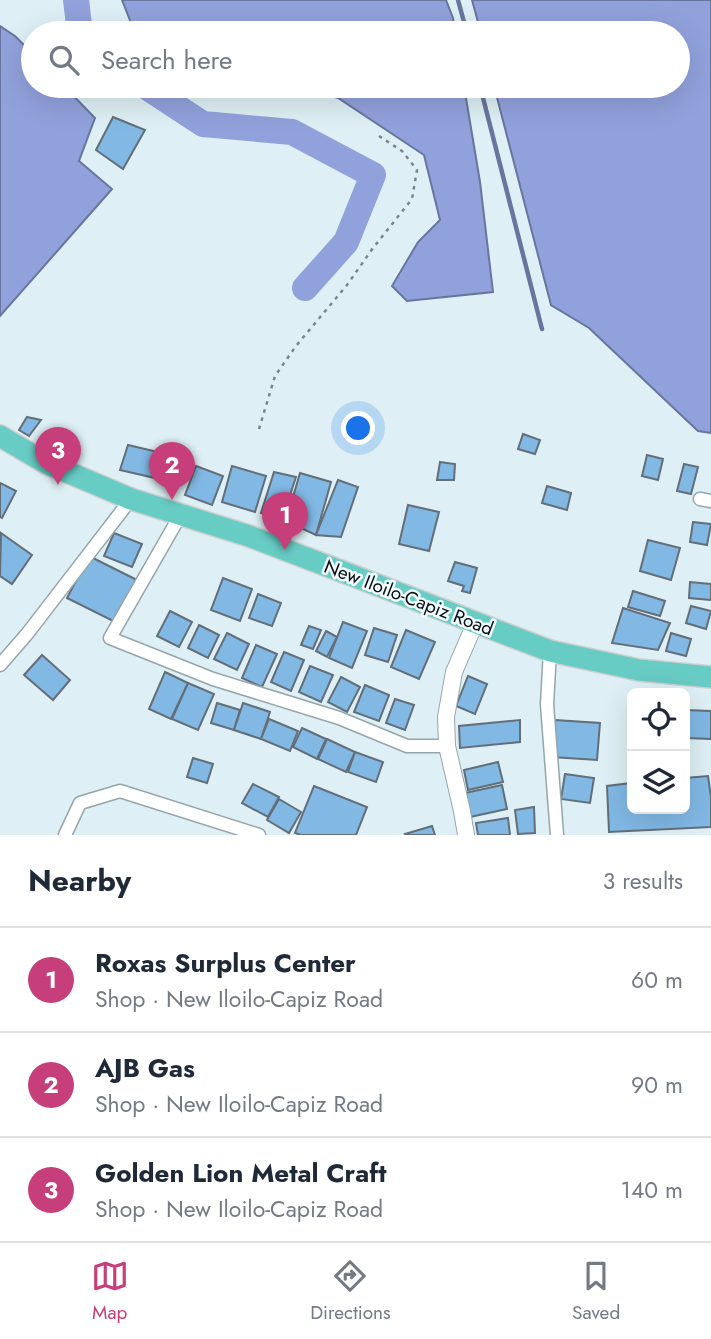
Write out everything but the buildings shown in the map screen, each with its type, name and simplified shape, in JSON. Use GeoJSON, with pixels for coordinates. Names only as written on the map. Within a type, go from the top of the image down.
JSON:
{"type":"FeatureCollection","features":[{"type":"Feature","properties":{"kind":"highway","name":"New Iloilo-Capiz Road"},"geometry":{"type":"LineString","coordinates":[[0,436],[46,463],[131,499],[249,536],[550,651],[639,670],[711,677]]}},
{"type":"Feature","properties":{"kind":"street"},"geometry":{"type":"LineString","coordinates":[[0,665],[131,499]]}},
{"type":"Feature","properties":{"kind":"street"},"geometry":{"type":"LineString","coordinates":[[181,514],[110,638],[213,679],[339,718],[407,746],[447,746]]}},
{"type":"Feature","properties":{"kind":"street"},"geometry":{"type":"LineString","coordinates":[[466,835],[447,746],[446,717],[454,672],[476,621]]}},
{"type":"Feature","properties":{"kind":"street"},"geometry":{"type":"LineString","coordinates":[[550,651],[547,704],[557,835]]}},
{"type":"Feature","properties":{"kind":"street"},"geometry":{"type":"LineString","coordinates":[[65,835],[80,803],[120,791],[259,835]]}},
{"type":"Feature","properties":{"kind":"path"},"geometry":{"type":"LineString","coordinates":[[259,429],[275,376],[412,198],[417,170],[402,151],[376,134]]}},
{"type":"Feature","properties":{"kind":"water"},"geometry":{"type":"Polygon","coordinates":[[[122,0],[446,0],[453,21],[130,21],[122,0]]]}},
{"type":"Feature","properties":{"kind":"water"},"geometry":{"type":"Polygon","coordinates":[[[472,0],[711,0],[711,433],[698,431],[589,328],[551,305],[497,98],[690,98],[690,21],[478,21],[472,0]]]}},
{"type":"Feature","properties":{"kind":"water"},"geometry":{"type":"Polygon","coordinates":[[[0,26],[21,42],[21,98],[76,98],[95,118],[79,161],[112,189],[0,316],[0,26]]]}},
{"type":"Feature","properties":{"kind":"water"},"geometry":{"type":"Polygon","coordinates":[[[338,98],[466,98],[480,182],[493,292],[407,301],[392,286],[418,242],[440,220],[424,155],[338,98]]]}},
{"type":"Feature","properties":{"kind":"waterway"},"geometry":{"type":"LineString","coordinates":[[76,0],[79,21]]}},
{"type":"Feature","properties":{"kind":"waterway"},"geometry":{"type":"LineString","coordinates":[[458,0],[464,21]]}},
{"type":"Feature","properties":{"kind":"waterway"},"geometry":{"type":"LineString","coordinates":[[163,98],[203,124],[292,132],[373,175],[346,242],[305,288]]}},
{"type":"Feature","properties":{"kind":"waterway"},"geometry":{"type":"LineString","coordinates":[[483,98],[542,329]]}},
{"type":"Feature","properties":{"kind":"place","name":"Golden Lion Metal Craft"},"geometry":{"type":"Point","coordinates":[58,485]}},
{"type":"Feature","properties":{"kind":"place","name":"AJB Gas"},"geometry":{"type":"Point","coordinates":[172,500]}},
{"type":"Feature","properties":{"kind":"place","name":"Roxas Surplus Center"},"geometry":{"type":"Point","coordinates":[285,550]}}]}
